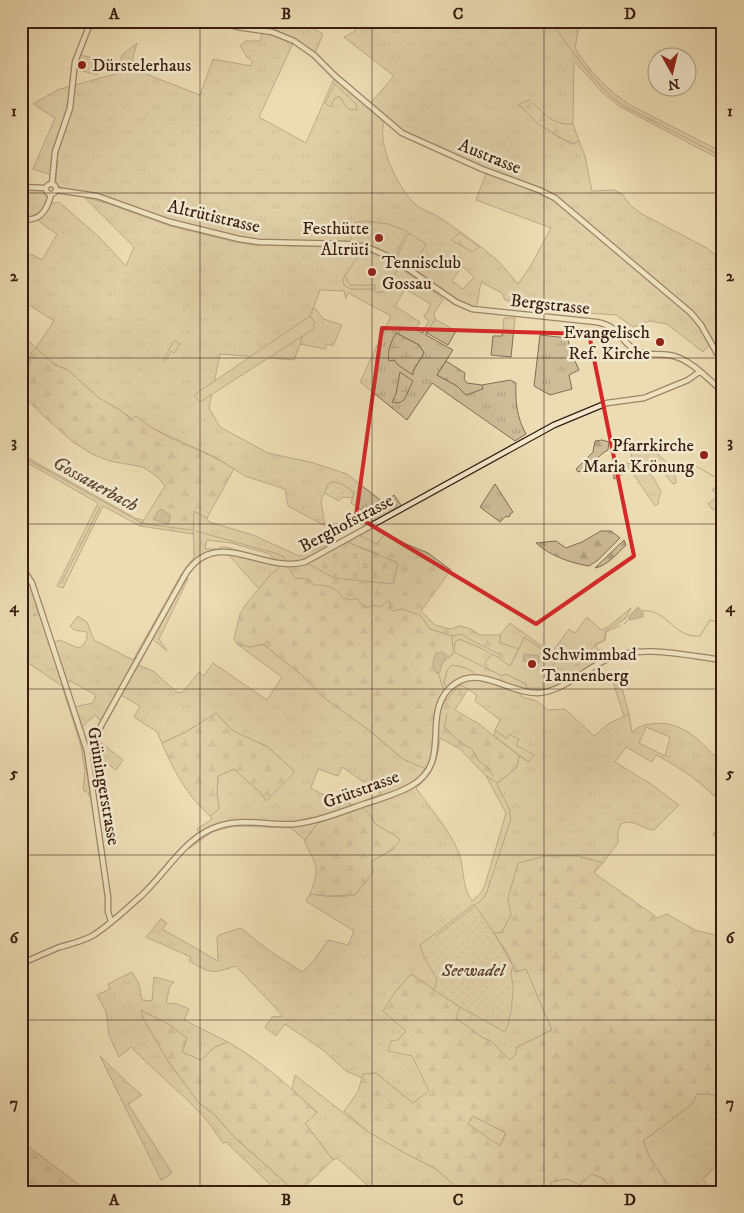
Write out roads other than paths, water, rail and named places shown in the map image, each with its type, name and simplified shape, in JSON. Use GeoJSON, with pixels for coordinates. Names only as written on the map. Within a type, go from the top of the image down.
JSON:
{"type":"FeatureCollection","features":[{"type":"Feature","properties":{"kind":"street"},"geometry":{"type":"LineString","coordinates":[[50,194],[54,194],[56,190],[52,184],[56,148],[70,108],[75,62],[92,21]]}},
{"type":"Feature","properties":{"kind":"street","name":"Austrasse"},"geometry":{"type":"LineString","coordinates":[[216,21],[231,26],[276,33],[294,41],[314,55],[385,120],[405,135],[482,169],[539,190],[555,198],[691,313],[701,325],[723,364]]}},
{"type":"Feature","properties":{"kind":"street"},"geometry":{"type":"LineString","coordinates":[[21,187],[46,188],[52,184]]}},
{"type":"Feature","properties":{"kind":"street"},"geometry":{"type":"LineString","coordinates":[[46,188],[46,191],[50,194]]}},
{"type":"Feature","properties":{"kind":"street","name":"Altrütistrasse"},"geometry":{"type":"LineString","coordinates":[[56,190],[98,196],[170,222],[238,239],[259,242],[347,244],[367,247],[394,259],[456,302],[472,309]]}},
{"type":"Feature","properties":{"kind":"street"},"geometry":{"type":"LineString","coordinates":[[21,219],[31,220],[41,216],[47,207],[50,194]]}},
{"type":"Feature","properties":{"kind":"street","name":"Bergstrasse"},"geometry":{"type":"LineString","coordinates":[[472,309],[604,324],[614,328],[638,352],[675,356],[684,360],[723,392]]}},
{"type":"Feature","properties":{"kind":"street","name":"Berghofstrasse"},"geometry":{"type":"LineString","coordinates":[[87,751],[184,575],[200,559],[213,553],[225,551],[241,553],[280,565],[294,565],[305,562],[559,422],[607,403],[644,398],[688,380],[699,372]]}},
{"type":"Feature","properties":{"kind":"street","name":"Grüningerstrasse"},"geometry":{"type":"LineString","coordinates":[[21,566],[32,583],[87,751],[108,897],[108,912],[111,921]]}},
{"type":"Feature","properties":{"kind":"street","name":"Grütstrasse"},"geometry":{"type":"LineString","coordinates":[[111,921],[156,882],[187,846],[211,829],[232,823],[293,824],[317,820],[398,792],[414,784],[424,776],[433,760],[441,701],[448,691],[459,682],[478,678],[498,682],[522,691],[539,693],[554,690],[599,663],[629,652],[652,651],[723,660]]}},
{"type":"Feature","properties":{"kind":"street"},"geometry":{"type":"LineString","coordinates":[[21,964],[88,937],[111,921]]}},
{"type":"Feature","properties":{"kind":"water"},"geometry":{"type":"Polygon","coordinates":[[[162,509],[171,516],[168,524],[153,519],[159,510],[162,509]]]}},
{"type":"Feature","properties":{"kind":"water"},"geometry":{"type":"Polygon","coordinates":[[[638,607],[643,613],[643,617],[629,620],[629,616],[638,607]]]}},
{"type":"Feature","properties":{"kind":"water"},"geometry":{"type":"Polygon","coordinates":[[[443,652],[446,660],[442,664],[440,672],[436,673],[433,665],[434,658],[436,653],[443,652]]]}},
{"type":"Feature","properties":{"kind":"water"},"geometry":{"type":"Polygon","coordinates":[[[524,654],[539,656],[539,663],[523,661],[524,654]]]}},
{"type":"Feature","properties":{"kind":"waterway"},"geometry":{"type":"LineString","coordinates":[[550,21],[601,87],[622,105],[723,157]]}},
{"type":"Feature","properties":{"kind":"waterway","name":"Gossauerbach"},"geometry":{"type":"LineString","coordinates":[[21,456],[140,522],[191,530]]}},
{"type":"Feature","properties":{"kind":"waterway"},"geometry":{"type":"LineString","coordinates":[[691,463],[723,482]]}},
{"type":"Feature","properties":{"kind":"waterway"},"geometry":{"type":"LineString","coordinates":[[61,583],[100,507]]}},
{"type":"Feature","properties":{"kind":"waterway","name":"Gossauerbach"},"geometry":{"type":"LineString","coordinates":[[196,531],[278,554],[284,557],[287,562]]}},
{"type":"Feature","properties":{"kind":"waterway","name":"Gossauerbach"},"geometry":{"type":"LineString","coordinates":[[289,568],[295,578],[307,580],[314,585],[331,587],[343,598],[352,600],[356,598],[365,607],[372,605],[380,607],[388,601],[392,611],[402,609],[420,615],[430,629],[452,636],[462,634],[501,654]]}},
{"type":"Feature","properties":{"kind":"waterway","name":"Gossauerbach"},"geometry":{"type":"LineString","coordinates":[[642,611],[658,614],[683,633],[691,636],[700,636],[710,620],[723,623]]}},
{"type":"Feature","properties":{"kind":"waterway","name":"Gossauerbach"},"geometry":{"type":"LineString","coordinates":[[624,624],[628,620]]}},
{"type":"Feature","properties":{"kind":"waterway","name":"Gossauerbach"},"geometry":{"type":"LineString","coordinates":[[575,666],[597,643],[604,641],[606,632],[621,625]]}},
{"type":"Feature","properties":{"kind":"waterway"},"geometry":{"type":"LineString","coordinates":[[452,636],[453,650]]}},
{"type":"Feature","properties":{"kind":"waterway"},"geometry":{"type":"LineString","coordinates":[[446,658],[452,655],[453,652]]}},
{"type":"Feature","properties":{"kind":"waterway"},"geometry":{"type":"LineString","coordinates":[[438,672],[443,688]]}},
{"type":"Feature","properties":{"kind":"waterway"},"geometry":{"type":"LineString","coordinates":[[447,714],[444,728],[460,742],[471,748],[479,761],[489,769],[493,776]]}},
{"type":"Feature","properties":{"kind":"waterway"},"geometry":{"type":"LineString","coordinates":[[477,904],[484,898],[487,892],[511,819],[509,808],[497,785]]}},
{"type":"Feature","properties":{"kind":"waterway"},"geometry":{"type":"LineString","coordinates":[[436,936],[474,907]]}},
{"type":"Feature","properties":{"kind":"place","name":"Dürstelerhaus"},"geometry":{"type":"Point","coordinates":[82,65]}},
{"type":"Feature","properties":{"kind":"place","name":"Festhütte Altrüti"},"geometry":{"type":"Point","coordinates":[379,238]}},
{"type":"Feature","properties":{"kind":"place","name":"Tennisclub Gossau"},"geometry":{"type":"Point","coordinates":[372,272]}},
{"type":"Feature","properties":{"kind":"place","name":"Evangelisch Ref. Kirche"},"geometry":{"type":"Point","coordinates":[660,342]}},
{"type":"Feature","properties":{"kind":"place","name":"Pfarrkirche Maria Krönung"},"geometry":{"type":"Point","coordinates":[704,455]}},
{"type":"Feature","properties":{"kind":"place","name":"Schwimmbad Tannenberg"},"geometry":{"type":"Point","coordinates":[532,664]}},
{"type":"Feature","properties":{"kind":"park label","name":"Seewadel"},"geometry":{"type":"Point","coordinates":[473,970]}}]}
